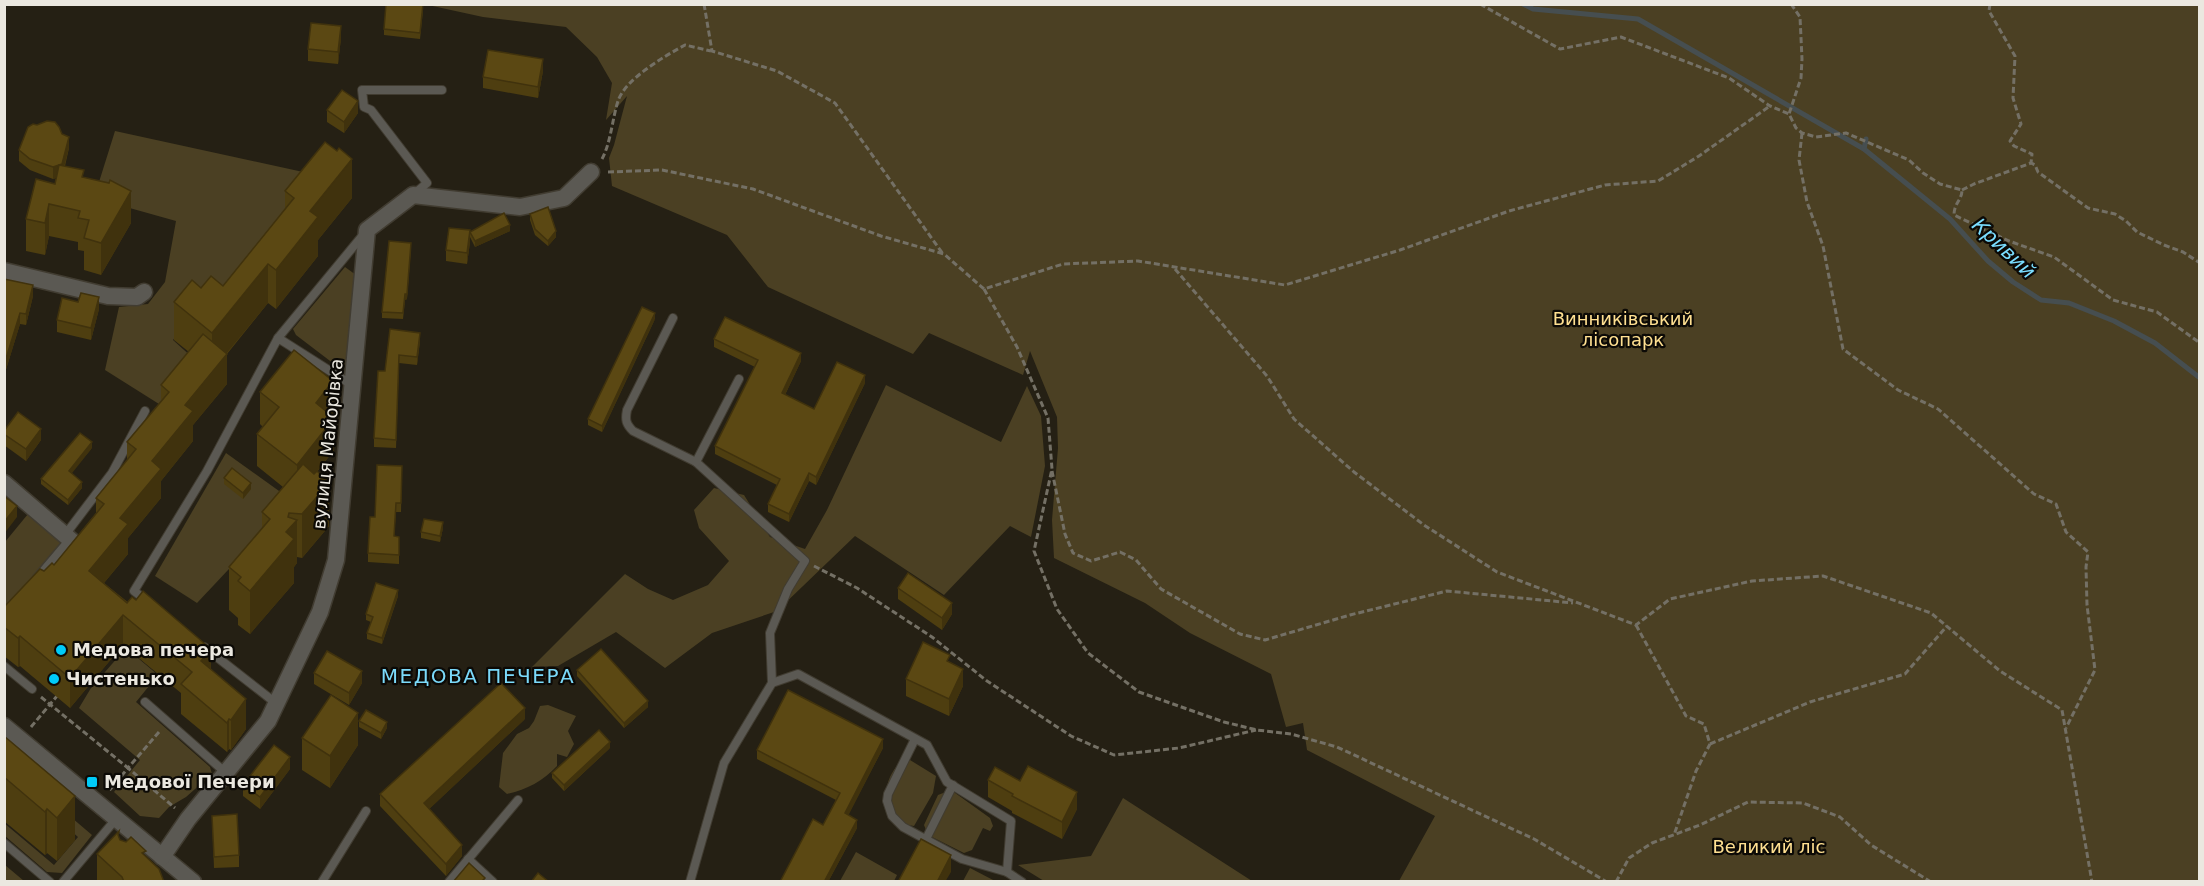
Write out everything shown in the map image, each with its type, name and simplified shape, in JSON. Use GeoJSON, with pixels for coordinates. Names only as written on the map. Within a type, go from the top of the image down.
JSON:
{"type":"FeatureCollection","features":[{"type":"Feature","properties":{"kind":"street"},"geometry":{"type":"LineString","coordinates":[[367,230],[413,195],[520,207],[564,198],[591,172]]}},
{"type":"Feature","properties":{"kind":"street","name":"вулиця Майорівка"},"geometry":{"type":"LineString","coordinates":[[152,853],[188,819],[268,721],[320,612],[336,560],[367,230]]}},
{"type":"Feature","properties":{"kind":"street"},"geometry":{"type":"LineString","coordinates":[[4,271],[108,296],[137,297],[144,292]]}},
{"type":"Feature","properties":{"kind":"street"},"geometry":{"type":"LineString","coordinates":[[4,483],[69,539],[28,596]]}},
{"type":"Feature","properties":{"kind":"street"},"geometry":{"type":"LineString","coordinates":[[4,726],[116,819],[152,853],[193,882]]}},
{"type":"Feature","properties":{"kind":"lane"},"geometry":{"type":"LineString","coordinates":[[413,195],[427,183],[371,110],[364,106],[362,90],[442,90]]}},
{"type":"Feature","properties":{"kind":"lane"},"geometry":{"type":"LineString","coordinates":[[152,605],[134,591],[207,471],[278,338],[367,230]]}},
{"type":"Feature","properties":{"kind":"lane"},"geometry":{"type":"LineString","coordinates":[[673,318],[627,410],[625,418],[628,425],[633,431],[696,462],[805,561],[788,589],[770,633],[772,683],[724,763],[690,882]]}},
{"type":"Feature","properties":{"kind":"lane"},"geometry":{"type":"LineString","coordinates":[[278,338],[354,386]]}},
{"type":"Feature","properties":{"kind":"lane"},"geometry":{"type":"LineString","coordinates":[[696,462],[739,379]]}},
{"type":"Feature","properties":{"kind":"lane"},"geometry":{"type":"LineString","coordinates":[[69,539],[112,472],[145,411]]}},
{"type":"Feature","properties":{"kind":"lane"},"geometry":{"type":"LineString","coordinates":[[196,640],[277,704]]}},
{"type":"Feature","properties":{"kind":"lane"},"geometry":{"type":"LineString","coordinates":[[4,666],[32,689]]}},
{"type":"Feature","properties":{"kind":"lane"},"geometry":{"type":"LineString","coordinates":[[772,683],[798,674],[927,746],[947,782],[1011,821],[1007,872]]}},
{"type":"Feature","properties":{"kind":"lane"},"geometry":{"type":"LineString","coordinates":[[145,702],[227,773]]}},
{"type":"Feature","properties":{"kind":"lane"},"geometry":{"type":"LineString","coordinates":[[915,739],[891,786],[887,801],[892,816],[897,822],[962,859],[1007,872],[1022,882]]}},
{"type":"Feature","properties":{"kind":"lane"},"geometry":{"type":"LineString","coordinates":[[926,839],[953,785]]}},
{"type":"Feature","properties":{"kind":"lane"},"geometry":{"type":"LineString","coordinates":[[449,882],[518,800]]}},
{"type":"Feature","properties":{"kind":"lane"},"geometry":{"type":"LineString","coordinates":[[322,882],[366,811]]}},
{"type":"Feature","properties":{"kind":"lane"},"geometry":{"type":"LineString","coordinates":[[63,882],[116,819]]}},
{"type":"Feature","properties":{"kind":"lane"},"geometry":{"type":"LineString","coordinates":[[4,843],[50,882]]}},
{"type":"Feature","properties":{"kind":"lane"},"geometry":{"type":"LineString","coordinates":[[468,859],[493,882]]}},
{"type":"Feature","properties":{"kind":"path"},"geometry":{"type":"LineString","coordinates":[[704,4],[712,51]]}},
{"type":"Feature","properties":{"kind":"path"},"geometry":{"type":"LineString","coordinates":[[1480,4],[1560,49],[1621,37],[1729,78],[1770,106],[1790,114]]}},
{"type":"Feature","properties":{"kind":"path"},"geometry":{"type":"LineString","coordinates":[[1791,4],[1800,17],[1802,59],[1801,78],[1790,114],[1796,128],[1802,133],[1816,137],[1846,134],[1909,160],[1940,184],[1962,190],[2031,163]]}},
{"type":"Feature","properties":{"kind":"path"},"geometry":{"type":"LineString","coordinates":[[1990,4],[1989,11],[2015,56],[2013,99],[2021,124],[2010,141],[2014,147],[2032,154],[2031,163]]}},
{"type":"Feature","properties":{"kind":"path"},"geometry":{"type":"LineString","coordinates":[[591,172],[603,158],[619,98],[652,63],[685,45],[777,71],[835,103],[944,254],[984,290],[1017,347],[1048,418],[1052,470],[1065,534],[1073,553],[1091,561],[1120,552],[1136,560],[1161,589],[1240,634],[1266,640],[1350,615],[1447,591],[1578,603]]}},
{"type":"Feature","properties":{"kind":"path"},"geometry":{"type":"LineString","coordinates":[[984,290],[1063,264],[1138,261],[1285,285],[1400,250],[1509,211],[1605,185],[1658,181],[1770,106]]}},
{"type":"Feature","properties":{"kind":"path"},"geometry":{"type":"LineString","coordinates":[[1802,133],[1799,160],[1807,202],[1822,246],[1843,349],[1898,390],[1938,409],[2034,494],[2056,504],[2066,532],[2088,552],[2087,605],[2095,670],[2066,729]]}},
{"type":"Feature","properties":{"kind":"path"},"geometry":{"type":"LineString","coordinates":[[2031,163],[2035,165],[2038,172],[2088,208],[2115,214],[2126,221],[2136,232],[2164,246],[2183,252],[2199,263]]}},
{"type":"Feature","properties":{"kind":"path"},"geometry":{"type":"LineString","coordinates":[[591,172],[662,170],[753,189],[881,236],[944,254]]}},
{"type":"Feature","properties":{"kind":"path"},"geometry":{"type":"LineString","coordinates":[[1962,190],[1962,195],[1954,206],[1954,215],[2009,241],[2054,257],[2113,300],[2157,312],[2199,344]]}},
{"type":"Feature","properties":{"kind":"path"},"geometry":{"type":"LineString","coordinates":[[1174,267],[1267,376],[1294,419],[1354,471],[1424,525],[1497,572],[1636,625],[1686,716],[1704,724],[1710,744]]}},
{"type":"Feature","properties":{"kind":"path"},"geometry":{"type":"LineString","coordinates":[[1052,470],[1034,551],[1057,609],[1088,653],[1139,692],[1224,722],[1337,747],[1534,839],[1607,882]]}},
{"type":"Feature","properties":{"kind":"path"},"geometry":{"type":"LineString","coordinates":[[805,561],[857,588],[932,637],[987,681],[1071,736],[1114,755],[1179,748],[1257,730]]}},
{"type":"Feature","properties":{"kind":"path"},"geometry":{"type":"LineString","coordinates":[[1636,625],[1670,598],[1752,580],[1823,576],[1931,613],[2000,671],[2062,710],[2092,882]]}},
{"type":"Feature","properties":{"kind":"path"},"geometry":{"type":"LineString","coordinates":[[1674,835],[1696,771],[1710,744],[1810,702],[1905,674],[1947,626]]}},
{"type":"Feature","properties":{"kind":"path"},"geometry":{"type":"LineString","coordinates":[[32,689],[188,819]]}},
{"type":"Feature","properties":{"kind":"path"},"geometry":{"type":"LineString","coordinates":[[30,728],[57,696]]}},
{"type":"Feature","properties":{"kind":"path"},"geometry":{"type":"LineString","coordinates":[[107,794],[168,722]]}},
{"type":"Feature","properties":{"kind":"path"},"geometry":{"type":"LineString","coordinates":[[1616,882],[1629,858],[1653,843],[1700,825],[1748,802],[1803,803],[1840,817],[1871,845],[1931,882]]}},
{"type":"Feature","properties":{"kind":"green space","name":"Винниківський лісопарк"},"geometry":{"type":"Polygon","coordinates":[[[428,5],[2199,5],[2199,881],[1399,881],[1435,816],[1307,750],[1303,723],[1286,727],[1271,674],[1190,633],[1145,603],[1054,558],[1052,520],[1058,448],[1057,417],[1030,351],[1023,375],[929,333],[913,354],[768,287],[727,235],[612,186],[609,158],[627,96],[606,120],[612,83],[597,57],[566,27],[483,17],[428,5]]]}},
{"type":"Feature","properties":{"kind":"green space"},"geometry":{"type":"Polygon","coordinates":[[[115,131],[326,177],[216,312],[197,311],[173,340],[194,359],[159,404],[105,370],[119,307],[148,304],[165,282],[176,221],[94,198],[115,131]]]}},
{"type":"Feature","properties":{"kind":"green space"},"geometry":{"type":"Polygon","coordinates":[[[345,267],[356,275],[348,364],[338,367],[296,335],[293,329],[345,267]]]}},
{"type":"Feature","properties":{"kind":"green space"},"geometry":{"type":"Polygon","coordinates":[[[886,385],[1001,442],[1027,386],[1041,416],[1045,466],[1031,537],[1010,526],[944,595],[855,536],[777,611],[712,633],[665,668],[616,632],[558,666],[532,667],[625,574],[648,589],[673,600],[708,585],[729,561],[699,528],[694,510],[714,488],[744,495],[770,537],[805,549],[827,510],[886,385]]]}},
{"type":"Feature","properties":{"kind":"green space"},"geometry":{"type":"Polygon","coordinates":[[[226,453],[293,501],[197,603],[155,576],[226,453]]]}},
{"type":"Feature","properties":{"kind":"green space"},"geometry":{"type":"Polygon","coordinates":[[[28,514],[62,543],[5,610],[5,542],[28,514]]]}},
{"type":"Feature","properties":{"kind":"green space"},"geometry":{"type":"Polygon","coordinates":[[[126,648],[158,675],[136,702],[210,767],[212,774],[186,797],[169,807],[159,818],[140,816],[114,792],[140,760],[79,708],[91,688],[126,648]]]}},
{"type":"Feature","properties":{"kind":"green space"},"geometry":{"type":"Polygon","coordinates":[[[548,705],[576,716],[568,731],[574,744],[567,757],[557,754],[557,766],[546,776],[521,790],[507,794],[499,787],[503,753],[517,734],[529,728],[540,706],[548,705]]]}},
{"type":"Feature","properties":{"kind":"green space"},"geometry":{"type":"Polygon","coordinates":[[[902,760],[910,760],[936,776],[933,793],[914,826],[902,824],[888,799],[890,777],[902,760]]]}},
{"type":"Feature","properties":{"kind":"green space"},"geometry":{"type":"Polygon","coordinates":[[[951,790],[990,818],[993,826],[990,831],[983,828],[972,850],[964,853],[928,835],[924,825],[938,795],[951,790]]]}},
{"type":"Feature","properties":{"kind":"green space"},"geometry":{"type":"Polygon","coordinates":[[[1123,798],[1252,881],[1044,881],[1018,865],[1091,856],[1123,798]]]}},
{"type":"Feature","properties":{"kind":"green space"},"geometry":{"type":"Polygon","coordinates":[[[65,812],[92,835],[62,873],[47,872],[5,836],[4,823],[54,865],[78,837],[58,819],[65,812]]]}},
{"type":"Feature","properties":{"kind":"green space"},"geometry":{"type":"Polygon","coordinates":[[[856,852],[897,875],[894,881],[840,881],[856,852]]]}},
{"type":"Feature","properties":{"kind":"green space"},"geometry":{"type":"Polygon","coordinates":[[[5,865],[24,881],[5,881],[5,865]]]}},
{"type":"Feature","properties":{"kind":"green space"},"geometry":{"type":"Polygon","coordinates":[[[970,868],[995,881],[963,881],[970,868]]]}},
{"type":"Feature","properties":{"kind":"building"},"geometry":{"type":"Polygon","coordinates":[[[386,4],[423,4],[420,33],[384,29],[386,4]]]}},
{"type":"Feature","properties":{"kind":"building"},"geometry":{"type":"Polygon","coordinates":[[[311,23],[341,26],[338,52],[308,49],[311,23]]]}},
{"type":"Feature","properties":{"kind":"building"},"geometry":{"type":"Polygon","coordinates":[[[488,50],[543,59],[538,87],[483,77],[488,50]]]}},
{"type":"Feature","properties":{"kind":"building"},"geometry":{"type":"Polygon","coordinates":[[[342,90],[358,101],[344,122],[327,110],[342,90]]]}},
{"type":"Feature","properties":{"kind":"building"},"geometry":{"type":"Polygon","coordinates":[[[47,121],[55,122],[62,134],[69,137],[62,164],[53,167],[30,159],[19,150],[28,127],[47,121]]]}},
{"type":"Feature","properties":{"kind":"building"},"geometry":{"type":"Polygon","coordinates":[[[325,142],[337,151],[339,148],[352,159],[310,211],[318,217],[276,270],[268,264],[212,333],[174,302],[192,280],[201,288],[211,276],[223,286],[294,198],[285,191],[325,142]]]}},
{"type":"Feature","properties":{"kind":"building"},"geometry":{"type":"Polygon","coordinates":[[[59,165],[84,170],[82,177],[109,183],[110,180],[131,191],[101,243],[84,238],[89,220],[78,218],[80,211],[49,204],[45,223],[26,219],[36,179],[55,184],[59,165]]]}},
{"type":"Feature","properties":{"kind":"building"},"geometry":{"type":"Polygon","coordinates":[[[548,207],[556,231],[548,241],[535,229],[530,214],[548,207]]]}},
{"type":"Feature","properties":{"kind":"building"},"geometry":{"type":"Polygon","coordinates":[[[504,213],[510,225],[475,241],[470,232],[504,213]]]}},
{"type":"Feature","properties":{"kind":"building"},"geometry":{"type":"Polygon","coordinates":[[[449,228],[470,230],[467,253],[446,250],[449,228]]]}},
{"type":"Feature","properties":{"kind":"building"},"geometry":{"type":"Polygon","coordinates":[[[389,241],[411,243],[407,294],[405,294],[403,313],[382,312],[389,241]]]}},
{"type":"Feature","properties":{"kind":"building"},"geometry":{"type":"Polygon","coordinates":[[[4,279],[33,285],[26,314],[20,313],[4,365],[4,279]]]}},
{"type":"Feature","properties":{"kind":"building"},"geometry":{"type":"Polygon","coordinates":[[[81,293],[99,297],[91,328],[57,320],[62,298],[78,302],[81,293]]]}},
{"type":"Feature","properties":{"kind":"building"},"geometry":{"type":"Polygon","coordinates":[[[642,307],[655,313],[602,426],[588,419],[642,307]]]}},
{"type":"Feature","properties":{"kind":"building"},"geometry":{"type":"Polygon","coordinates":[[[725,317],[801,353],[782,393],[814,409],[837,362],[865,375],[816,477],[809,473],[789,514],[768,504],[780,479],[715,446],[758,360],[714,339],[725,317]]]}},
{"type":"Feature","properties":{"kind":"building"},"geometry":{"type":"Polygon","coordinates":[[[390,329],[420,333],[417,357],[399,355],[396,440],[374,438],[378,371],[385,371],[390,329]]]}},
{"type":"Feature","properties":{"kind":"building"},"geometry":{"type":"Polygon","coordinates":[[[203,334],[227,354],[185,405],[193,411],[152,461],[161,469],[120,518],[128,524],[89,571],[127,603],[132,597],[136,600],[143,591],[211,649],[201,661],[246,699],[227,723],[181,684],[192,672],[123,615],[70,678],[20,636],[18,638],[4,627],[4,607],[40,569],[44,571],[52,563],[54,565],[104,504],[96,498],[136,449],[127,442],[169,392],[161,385],[203,334]]]}},
{"type":"Feature","properties":{"kind":"building"},"geometry":{"type":"Polygon","coordinates":[[[294,350],[333,381],[316,403],[334,418],[297,465],[257,434],[279,407],[260,392],[294,350]]]}},
{"type":"Feature","properties":{"kind":"building"},"geometry":{"type":"Polygon","coordinates":[[[18,412],[41,429],[26,449],[4,434],[18,412]]]}},
{"type":"Feature","properties":{"kind":"building"},"geometry":{"type":"Polygon","coordinates":[[[80,433],[92,442],[69,471],[82,482],[68,500],[41,479],[80,433]]]}},
{"type":"Feature","properties":{"kind":"building"},"geometry":{"type":"Polygon","coordinates":[[[303,464],[314,474],[317,471],[329,483],[302,514],[289,513],[288,517],[297,520],[286,532],[294,539],[250,591],[238,581],[241,577],[229,567],[270,519],[262,512],[303,464]]]}},
{"type":"Feature","properties":{"kind":"building"},"geometry":{"type":"Polygon","coordinates":[[[377,465],[402,466],[401,503],[396,503],[394,536],[399,537],[399,555],[368,553],[370,517],[375,517],[377,465]]]}},
{"type":"Feature","properties":{"kind":"building"},"geometry":{"type":"Polygon","coordinates":[[[232,468],[251,483],[243,493],[224,478],[232,468]]]}},
{"type":"Feature","properties":{"kind":"building"},"geometry":{"type":"Polygon","coordinates":[[[4,496],[17,506],[4,522],[4,496]]]}},
{"type":"Feature","properties":{"kind":"building"},"geometry":{"type":"Polygon","coordinates":[[[424,519],[443,522],[440,536],[421,532],[424,519]]]}},
{"type":"Feature","properties":{"kind":"building"},"geometry":{"type":"Polygon","coordinates":[[[908,573],[952,603],[942,618],[898,588],[908,573]]]}},
{"type":"Feature","properties":{"kind":"building"},"geometry":{"type":"Polygon","coordinates":[[[376,583],[398,590],[382,638],[367,633],[373,617],[366,614],[376,583]]]}},
{"type":"Feature","properties":{"kind":"building"},"geometry":{"type":"Polygon","coordinates":[[[923,642],[950,655],[947,661],[963,669],[949,699],[906,679],[923,642]]]}},
{"type":"Feature","properties":{"kind":"building"},"geometry":{"type":"Polygon","coordinates":[[[601,649],[648,701],[624,723],[577,670],[601,649]]]}},
{"type":"Feature","properties":{"kind":"building"},"geometry":{"type":"Polygon","coordinates":[[[327,651],[362,671],[349,693],[314,673],[327,651]]]}},
{"type":"Feature","properties":{"kind":"building"},"geometry":{"type":"Polygon","coordinates":[[[501,683],[525,708],[424,803],[462,845],[446,864],[380,794],[501,683]]]}},
{"type":"Feature","properties":{"kind":"building"},"geometry":{"type":"Polygon","coordinates":[[[788,690],[883,739],[845,813],[857,820],[824,882],[780,882],[813,819],[823,825],[840,793],[757,750],[788,690]]]}},
{"type":"Feature","properties":{"kind":"building"},"geometry":{"type":"Polygon","coordinates":[[[331,695],[358,713],[330,756],[302,738],[331,695]]]}},
{"type":"Feature","properties":{"kind":"building"},"geometry":{"type":"Polygon","coordinates":[[[366,710],[387,722],[381,733],[359,721],[366,710]]]}},
{"type":"Feature","properties":{"kind":"building"},"geometry":{"type":"Polygon","coordinates":[[[599,730],[610,742],[564,785],[552,773],[599,730]]]}},
{"type":"Feature","properties":{"kind":"building"},"geometry":{"type":"Polygon","coordinates":[[[4,736],[75,796],[57,818],[47,809],[45,812],[4,777],[4,736]]]}},
{"type":"Feature","properties":{"kind":"building"},"geometry":{"type":"Polygon","coordinates":[[[274,745],[290,757],[260,797],[243,785],[274,745]]]}},
{"type":"Feature","properties":{"kind":"building"},"geometry":{"type":"Polygon","coordinates":[[[1028,766],[1077,792],[1062,822],[1012,796],[1013,794],[988,780],[995,767],[1020,781],[1028,766]]]}},
{"type":"Feature","properties":{"kind":"building"},"geometry":{"type":"Polygon","coordinates":[[[237,814],[239,855],[214,857],[212,816],[237,814]]]}},
{"type":"Feature","properties":{"kind":"building"},"geometry":{"type":"Polygon","coordinates":[[[119,831],[120,840],[126,842],[131,837],[146,851],[142,853],[159,869],[164,882],[124,882],[122,877],[97,854],[119,831]]]}},
{"type":"Feature","properties":{"kind":"building"},"geometry":{"type":"Polygon","coordinates":[[[921,839],[951,855],[937,882],[898,882],[921,839]]]}},
{"type":"Feature","properties":{"kind":"building"},"geometry":{"type":"Polygon","coordinates":[[[469,863],[485,878],[481,882],[453,882],[469,863]]]}},
{"type":"Feature","properties":{"kind":"building"},"geometry":{"type":"Polygon","coordinates":[[[538,873],[549,882],[531,882],[538,873]]]}},
{"type":"Feature","properties":{"kind":"waterway","name":"Кривий"},"geometry":{"type":"LineString","coordinates":[[1523,4],[1533,9],[1638,19],[1864,149],[1950,219],[1988,261],[2013,282],[2041,300],[2069,303],[2114,321],[2155,343],[2200,378]]}},
{"type":"Feature","properties":{"kind":"waterway"},"geometry":{"type":"LineString","coordinates":[[1864,149],[1866,139]]}},
{"type":"Feature","properties":{"kind":"place","name":"Медова печера"},"geometry":{"type":"Point","coordinates":[61,650]}},
{"type":"Feature","properties":{"kind":"place","name":"Чистенько"},"geometry":{"type":"Point","coordinates":[54,679]}},
{"type":"Feature","properties":{"kind":"place","name":"Медової Печери"},"geometry":{"type":"Point","coordinates":[92,782]}},
{"type":"Feature","properties":{"kind":"district","name":"МЕДОВА ПЕЧЕРА"},"geometry":{"type":"Point","coordinates":[478,676]}},
{"type":"Feature","properties":{"kind":"park label","name":"Великий ліс"},"geometry":{"type":"Point","coordinates":[1769,847]}}]}
